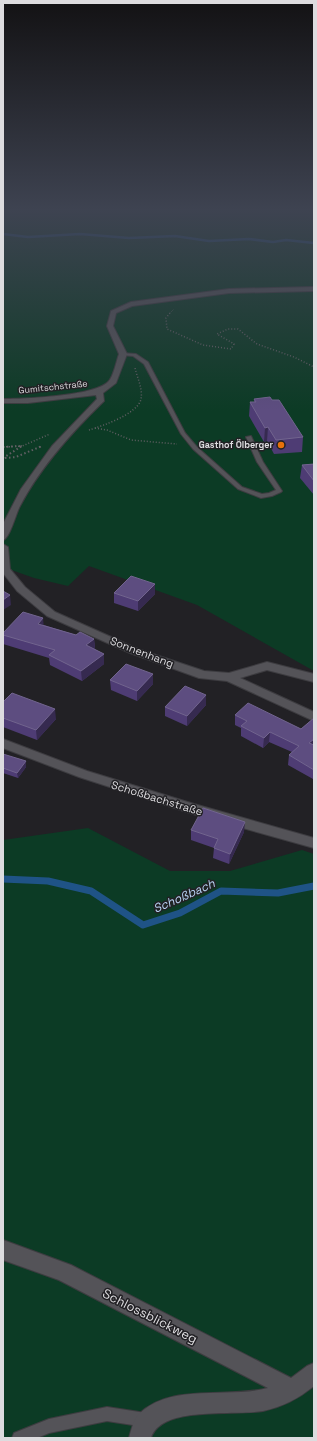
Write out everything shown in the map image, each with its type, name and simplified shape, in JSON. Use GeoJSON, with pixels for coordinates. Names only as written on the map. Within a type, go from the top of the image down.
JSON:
{"type":"FeatureCollection","features":[{"type":"Feature","properties":{"kind":"street"},"geometry":{"type":"LineString","coordinates":[[123,354],[110,326],[113,312],[131,304],[229,291],[314,289]]}},
{"type":"Feature","properties":{"kind":"street","name":"Gumitschstraße"},"geometry":{"type":"LineString","coordinates":[[3,401],[28,401],[99,392],[112,383],[123,354]]}},
{"type":"Feature","properties":{"kind":"street"},"geometry":{"type":"LineString","coordinates":[[3,537],[16,503],[58,445],[101,399],[99,392]]}},
{"type":"Feature","properties":{"kind":"street","name":"Sonnenhang"},"geometry":{"type":"LineString","coordinates":[[3,547],[5,569],[21,589],[51,614],[134,651],[203,675],[229,677],[314,717]]}},
{"type":"Feature","properties":{"kind":"street"},"geometry":{"type":"LineString","coordinates":[[229,677],[267,666],[314,678]]}},
{"type":"Feature","properties":{"kind":"street","name":"Schoßbachstraße"},"geometry":{"type":"LineString","coordinates":[[3,743],[83,774],[193,809],[314,844]]}},
{"type":"Feature","properties":{"kind":"street","name":"Schlossblickweg"},"geometry":{"type":"LineString","coordinates":[[3,1250],[64,1272],[293,1390]]}},
{"type":"Feature","properties":{"kind":"street"},"geometry":{"type":"LineString","coordinates":[[143,1429],[158,1412],[190,1405],[263,1400],[293,1390],[314,1373]]}},
{"type":"Feature","properties":{"kind":"lane"},"geometry":{"type":"LineString","coordinates":[[123,354],[141,358],[146,363],[183,433],[193,445],[240,488],[261,496],[270,495],[279,491],[260,462],[250,438]]}},
{"type":"Feature","properties":{"kind":"lane"},"geometry":{"type":"LineString","coordinates":[[19,1438],[49,1426],[108,1414],[143,1429]]}},
{"type":"Feature","properties":{"kind":"path"},"geometry":{"type":"LineString","coordinates":[[180,307],[174,309],[166,318],[167,329],[204,345],[231,349],[234,344],[217,334],[228,329],[238,329],[257,344],[294,357],[314,367]]}},
{"type":"Feature","properties":{"kind":"path"},"geometry":{"type":"LineString","coordinates":[[141,358],[134,362],[141,398],[136,407],[127,414],[94,428],[107,430],[131,440],[193,445]]}},
{"type":"Feature","properties":{"kind":"path"},"geometry":{"type":"LineString","coordinates":[[3,458],[22,446],[48,435],[74,427]]}},
{"type":"Feature","properties":{"kind":"path"},"geometry":{"type":"LineString","coordinates":[[3,458],[16,457],[38,446],[58,445]]}},
{"type":"Feature","properties":{"kind":"path"},"geometry":{"type":"LineString","coordinates":[[3,447],[22,446]]}},
{"type":"Feature","properties":{"kind":"green space"},"geometry":{"type":"Polygon","coordinates":[[[3,276],[314,276],[314,671],[197,605],[89,566],[68,586],[34,578],[3,567],[3,276]]]}},
{"type":"Feature","properties":{"kind":"green space"},"geometry":{"type":"Polygon","coordinates":[[[88,828],[170,871],[230,871],[302,850],[314,854],[314,1438],[3,1438],[3,840],[88,828]]]}},
{"type":"Feature","properties":{"kind":"building"},"geometry":{"type":"Polygon","coordinates":[[[270,397],[272,400],[279,400],[303,437],[276,440],[268,427],[265,428],[250,402],[256,402],[254,399],[270,397]]]}},
{"type":"Feature","properties":{"kind":"building"},"geometry":{"type":"Polygon","coordinates":[[[314,464],[314,481],[302,465],[314,464]]]}},
{"type":"Feature","properties":{"kind":"building"},"geometry":{"type":"Polygon","coordinates":[[[131,576],[155,584],[138,601],[114,593],[131,576]]]}},
{"type":"Feature","properties":{"kind":"building"},"geometry":{"type":"Polygon","coordinates":[[[3,591],[10,595],[3,600],[3,591]]]}},
{"type":"Feature","properties":{"kind":"building"},"geometry":{"type":"Polygon","coordinates":[[[23,612],[43,618],[38,624],[76,635],[80,632],[94,639],[86,645],[104,654],[81,671],[49,655],[55,650],[3,635],[3,633],[23,612]]]}},
{"type":"Feature","properties":{"kind":"building"},"geometry":{"type":"Polygon","coordinates":[[[126,664],[153,674],[137,691],[110,680],[126,664]]]}},
{"type":"Feature","properties":{"kind":"building"},"geometry":{"type":"Polygon","coordinates":[[[185,686],[206,695],[187,716],[165,707],[185,686]]]}},
{"type":"Feature","properties":{"kind":"building"},"geometry":{"type":"Polygon","coordinates":[[[12,693],[55,709],[36,730],[3,718],[3,702],[12,693]]]}},
{"type":"Feature","properties":{"kind":"building"},"geometry":{"type":"Polygon","coordinates":[[[248,703],[301,729],[314,718],[314,739],[309,743],[314,745],[314,770],[289,755],[299,746],[270,732],[264,738],[241,726],[247,721],[235,715],[248,703]]]}},
{"type":"Feature","properties":{"kind":"building"},"geometry":{"type":"Polygon","coordinates":[[[3,754],[26,761],[17,773],[3,768],[3,754]]]}},
{"type":"Feature","properties":{"kind":"building"},"geometry":{"type":"Polygon","coordinates":[[[203,808],[245,822],[230,854],[214,848],[218,839],[191,830],[203,808]]]}},
{"type":"Feature","properties":{"kind":"waterway","name":"Schoßbach"},"geometry":{"type":"LineString","coordinates":[[3,879],[48,881],[91,891],[143,925],[180,913],[221,891],[278,893],[314,886]]}},
{"type":"Feature","properties":{"kind":"place","name":"Gasthof Ölberger"},"geometry":{"type":"Point","coordinates":[281,445]}}]}
